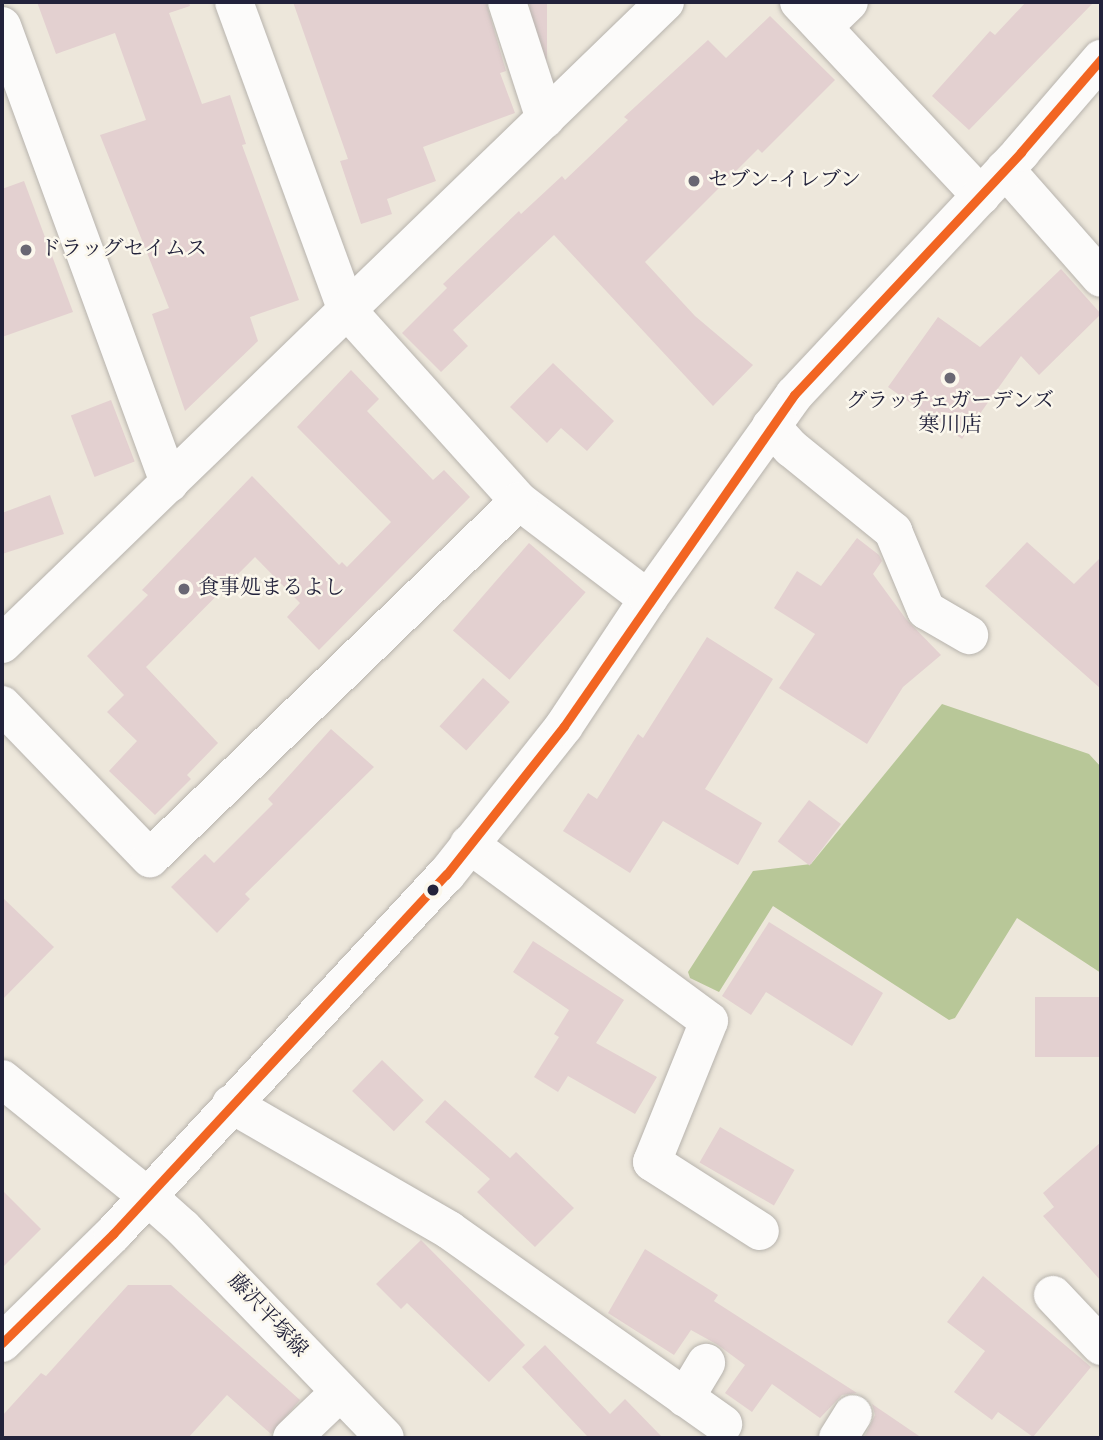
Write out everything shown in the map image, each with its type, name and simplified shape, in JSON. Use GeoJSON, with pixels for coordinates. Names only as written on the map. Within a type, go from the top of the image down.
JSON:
{"type":"FeatureCollection","features":[{"type":"Feature","properties":{"kind":"street"},"geometry":{"type":"LineString","coordinates":[[234,2],[347,310],[519,500],[648,599]]}},
{"type":"Feature","properties":{"kind":"street"},"geometry":{"type":"LineString","coordinates":[[507,2],[545,118]]}},
{"type":"Feature","properties":{"kind":"street"},"geometry":{"type":"LineString","coordinates":[[2,644],[665,2]]}},
{"type":"Feature","properties":{"kind":"street"},"geometry":{"type":"LineString","coordinates":[[824,10],[993,182],[1101,278]]}},
{"type":"Feature","properties":{"kind":"street"},"geometry":{"type":"LineString","coordinates":[[2,26],[169,482]]}},
{"type":"Feature","properties":{"kind":"street"},"geometry":{"type":"LineString","coordinates":[[2,1343],[147,1196],[231,1104],[325,1008],[469,844],[564,726],[648,599],[771,426],[1101,59]]}},
{"type":"Feature","properties":{"kind":"street"},"geometry":{"type":"LineString","coordinates":[[771,426],[791,449],[893,531],[926,610],[969,635]]}},
{"type":"Feature","properties":{"kind":"street"},"geometry":{"type":"LineString","coordinates":[[2,705],[150,858],[519,500]]}},
{"type":"Feature","properties":{"kind":"street"},"geometry":{"type":"LineString","coordinates":[[469,844],[709,1021],[652,1162],[760,1231]]}},
{"type":"Feature","properties":{"kind":"street","name":"藤沢平塚線"},"geometry":{"type":"LineString","coordinates":[[2,1079],[183,1228],[339,1393],[386,1438]]}},
{"type":"Feature","properties":{"kind":"street"},"geometry":{"type":"LineString","coordinates":[[231,1104],[449,1230],[723,1424]]}},
{"type":"Feature","properties":{"kind":"street"},"geometry":{"type":"LineString","coordinates":[[1053,1296],[1101,1346]]}},
{"type":"Feature","properties":{"kind":"street"},"geometry":{"type":"LineString","coordinates":[[685,1398],[706,1363]]}},
{"type":"Feature","properties":{"kind":"street"},"geometry":{"type":"LineString","coordinates":[[292,1438],[339,1393]]}},
{"type":"Feature","properties":{"kind":"green space"},"geometry":{"type":"Polygon","coordinates":[[[942,704],[1089,754],[1101,767],[1101,973],[1017,918],[955,1018],[949,1020],[773,906],[719,992],[690,978],[688,972],[753,871],[811,864],[942,704]]]}},
{"type":"Feature","properties":{"kind":"building"},"geometry":{"type":"Polygon","coordinates":[[[37,2],[189,2],[190,6],[169,13],[202,104],[230,95],[246,144],[242,145],[299,300],[250,317],[258,341],[185,411],[152,314],[169,308],[100,135],[146,120],[115,33],[56,54],[37,2]]]}},
{"type":"Feature","properties":{"kind":"building"},"geometry":{"type":"Polygon","coordinates":[[[293,2],[486,2],[506,71],[500,73],[515,113],[423,147],[436,181],[387,199],[392,214],[361,224],[340,161],[348,159],[293,2]]]}},
{"type":"Feature","properties":{"kind":"building"},"geometry":{"type":"Polygon","coordinates":[[[530,2],[547,2],[547,60],[530,60],[530,2]]]}},
{"type":"Feature","properties":{"kind":"building"},"geometry":{"type":"Polygon","coordinates":[[[1026,2],[1094,2],[969,130],[932,96],[990,31],[995,35],[1026,2]]]}},
{"type":"Feature","properties":{"kind":"building"},"geometry":{"type":"Polygon","coordinates":[[[770,16],[835,80],[762,153],[758,149],[645,262],[695,316],[753,365],[713,406],[554,235],[453,330],[468,346],[441,372],[402,333],[447,288],[443,284],[519,211],[521,214],[562,176],[565,180],[628,120],[624,117],[708,40],[726,58],[770,16]]]}},
{"type":"Feature","properties":{"kind":"building","name":"ドラッグセイムス"},"geometry":{"type":"Polygon","coordinates":[[[24,181],[73,312],[2,337],[2,189],[24,181]]]}},
{"type":"Feature","properties":{"kind":"building"},"geometry":{"type":"Polygon","coordinates":[[[1061,269],[1101,314],[1039,375],[1021,356],[962,439],[888,387],[938,317],[980,347],[1061,269]]]}},
{"type":"Feature","properties":{"kind":"building"},"geometry":{"type":"Polygon","coordinates":[[[553,363],[614,421],[587,451],[561,428],[547,443],[510,407],[553,363]]]}},
{"type":"Feature","properties":{"kind":"building"},"geometry":{"type":"Polygon","coordinates":[[[351,370],[379,399],[367,411],[433,480],[444,470],[470,497],[319,650],[287,617],[300,603],[255,557],[146,667],[218,743],[187,775],[191,779],[155,815],[109,771],[137,741],[107,712],[124,695],[87,656],[148,595],[142,590],[252,476],[339,565],[342,562],[347,567],[391,522],[297,427],[351,370]]]}},
{"type":"Feature","properties":{"kind":"building"},"geometry":{"type":"Polygon","coordinates":[[[111,400],[135,462],[95,477],[71,415],[111,400]]]}},
{"type":"Feature","properties":{"kind":"building"},"geometry":{"type":"Polygon","coordinates":[[[50,495],[64,534],[2,554],[2,513],[50,495]]]}},
{"type":"Feature","properties":{"kind":"building"},"geometry":{"type":"Polygon","coordinates":[[[857,538],[879,555],[882,561],[873,574],[906,619],[941,655],[903,687],[867,744],[779,688],[815,634],[774,608],[797,571],[821,586],[857,538]]]}},
{"type":"Feature","properties":{"kind":"building"},"geometry":{"type":"Polygon","coordinates":[[[1027,542],[1074,584],[1101,557],[1101,689],[985,586],[1027,542]]]}},
{"type":"Feature","properties":{"kind":"building"},"geometry":{"type":"Polygon","coordinates":[[[529,543],[586,592],[510,680],[453,631],[529,543]]]}},
{"type":"Feature","properties":{"kind":"building"},"geometry":{"type":"Polygon","coordinates":[[[707,637],[773,679],[705,789],[762,823],[738,865],[663,821],[630,873],[563,831],[588,793],[597,799],[638,734],[643,738],[707,637]]]}},
{"type":"Feature","properties":{"kind":"building"},"geometry":{"type":"Polygon","coordinates":[[[483,678],[510,702],[466,750],[440,726],[483,678]]]}},
{"type":"Feature","properties":{"kind":"building"},"geometry":{"type":"Polygon","coordinates":[[[331,729],[374,767],[245,894],[250,899],[217,933],[171,887],[205,854],[214,863],[273,804],[268,799],[331,729]]]}},
{"type":"Feature","properties":{"kind":"building"},"geometry":{"type":"Polygon","coordinates":[[[809,800],[841,824],[810,866],[778,842],[809,800]]]}},
{"type":"Feature","properties":{"kind":"building"},"geometry":{"type":"Polygon","coordinates":[[[2,897],[54,947],[2,1000],[2,897]]]}},
{"type":"Feature","properties":{"kind":"building"},"geometry":{"type":"Polygon","coordinates":[[[769,922],[883,993],[852,1046],[766,992],[751,1015],[722,996],[769,922]]]}},
{"type":"Feature","properties":{"kind":"building"},"geometry":{"type":"Polygon","coordinates":[[[533,941],[624,1000],[596,1043],[657,1077],[635,1114],[568,1076],[558,1092],[534,1077],[559,1037],[554,1034],[569,1010],[513,972],[533,941]]]}},
{"type":"Feature","properties":{"kind":"building"},"geometry":{"type":"Polygon","coordinates":[[[1035,997],[1101,997],[1101,1057],[1035,1057],[1035,997]]]}},
{"type":"Feature","properties":{"kind":"building"},"geometry":{"type":"Polygon","coordinates":[[[382,1060],[424,1100],[394,1131],[352,1091],[382,1060]]]}},
{"type":"Feature","properties":{"kind":"building"},"geometry":{"type":"Polygon","coordinates":[[[445,1100],[510,1158],[516,1152],[574,1208],[535,1247],[477,1192],[490,1179],[425,1122],[445,1100]]]}},
{"type":"Feature","properties":{"kind":"building"},"geometry":{"type":"Polygon","coordinates":[[[720,1127],[794,1170],[774,1206],[700,1163],[720,1127]]]}},
{"type":"Feature","properties":{"kind":"building"},"geometry":{"type":"Polygon","coordinates":[[[1101,1142],[1101,1281],[1043,1216],[1054,1207],[1043,1193],[1101,1142]]]}},
{"type":"Feature","properties":{"kind":"building"},"geometry":{"type":"Polygon","coordinates":[[[2,1190],[41,1229],[2,1268],[2,1190]]]}},
{"type":"Feature","properties":{"kind":"building"},"geometry":{"type":"Polygon","coordinates":[[[421,1240],[525,1345],[489,1382],[407,1303],[401,1309],[376,1284],[421,1240]]]}},
{"type":"Feature","properties":{"kind":"building"},"geometry":{"type":"Polygon","coordinates":[[[645,1249],[718,1295],[714,1301],[857,1393],[842,1395],[820,1418],[772,1384],[752,1412],[725,1393],[745,1365],[718,1345],[691,1330],[674,1355],[608,1313],[645,1249]]]}},
{"type":"Feature","properties":{"kind":"building"},"geometry":{"type":"Polygon","coordinates":[[[983,1276],[1091,1367],[1033,1437],[998,1412],[992,1420],[954,1392],[985,1351],[947,1322],[983,1276]]]}},
{"type":"Feature","properties":{"kind":"building"},"geometry":{"type":"Polygon","coordinates":[[[128,1285],[171,1285],[300,1400],[271,1434],[227,1395],[188,1438],[2,1438],[2,1416],[41,1373],[46,1376],[128,1285]]]}},
{"type":"Feature","properties":{"kind":"building"},"geometry":{"type":"Polygon","coordinates":[[[545,1345],[610,1414],[625,1399],[663,1438],[585,1438],[587,1436],[522,1367],[545,1345]]]}},
{"type":"Feature","properties":{"kind":"building"},"geometry":{"type":"Polygon","coordinates":[[[872,1404],[922,1438],[864,1438],[875,1415],[872,1404]]]}},
{"type":"Feature","properties":{"kind":"transit line"},"geometry":{"type":"LineString","coordinates":[[2,1343],[113,1234],[446,875],[564,726],[794,395],[1021,152],[1101,59]]}},
{"type":"Feature","properties":{"kind":"place","name":"セブン-イレブン"},"geometry":{"type":"Point","coordinates":[694,181]}},
{"type":"Feature","properties":{"kind":"place","name":"ドラッグセイムス"},"geometry":{"type":"Point","coordinates":[26,250]}},
{"type":"Feature","properties":{"kind":"place","name":"グラッチェガーデンズ 寒川店"},"geometry":{"type":"Point","coordinates":[950,378]}},
{"type":"Feature","properties":{"kind":"place","name":"食事処まるよし"},"geometry":{"type":"Point","coordinates":[184,589]}}]}
